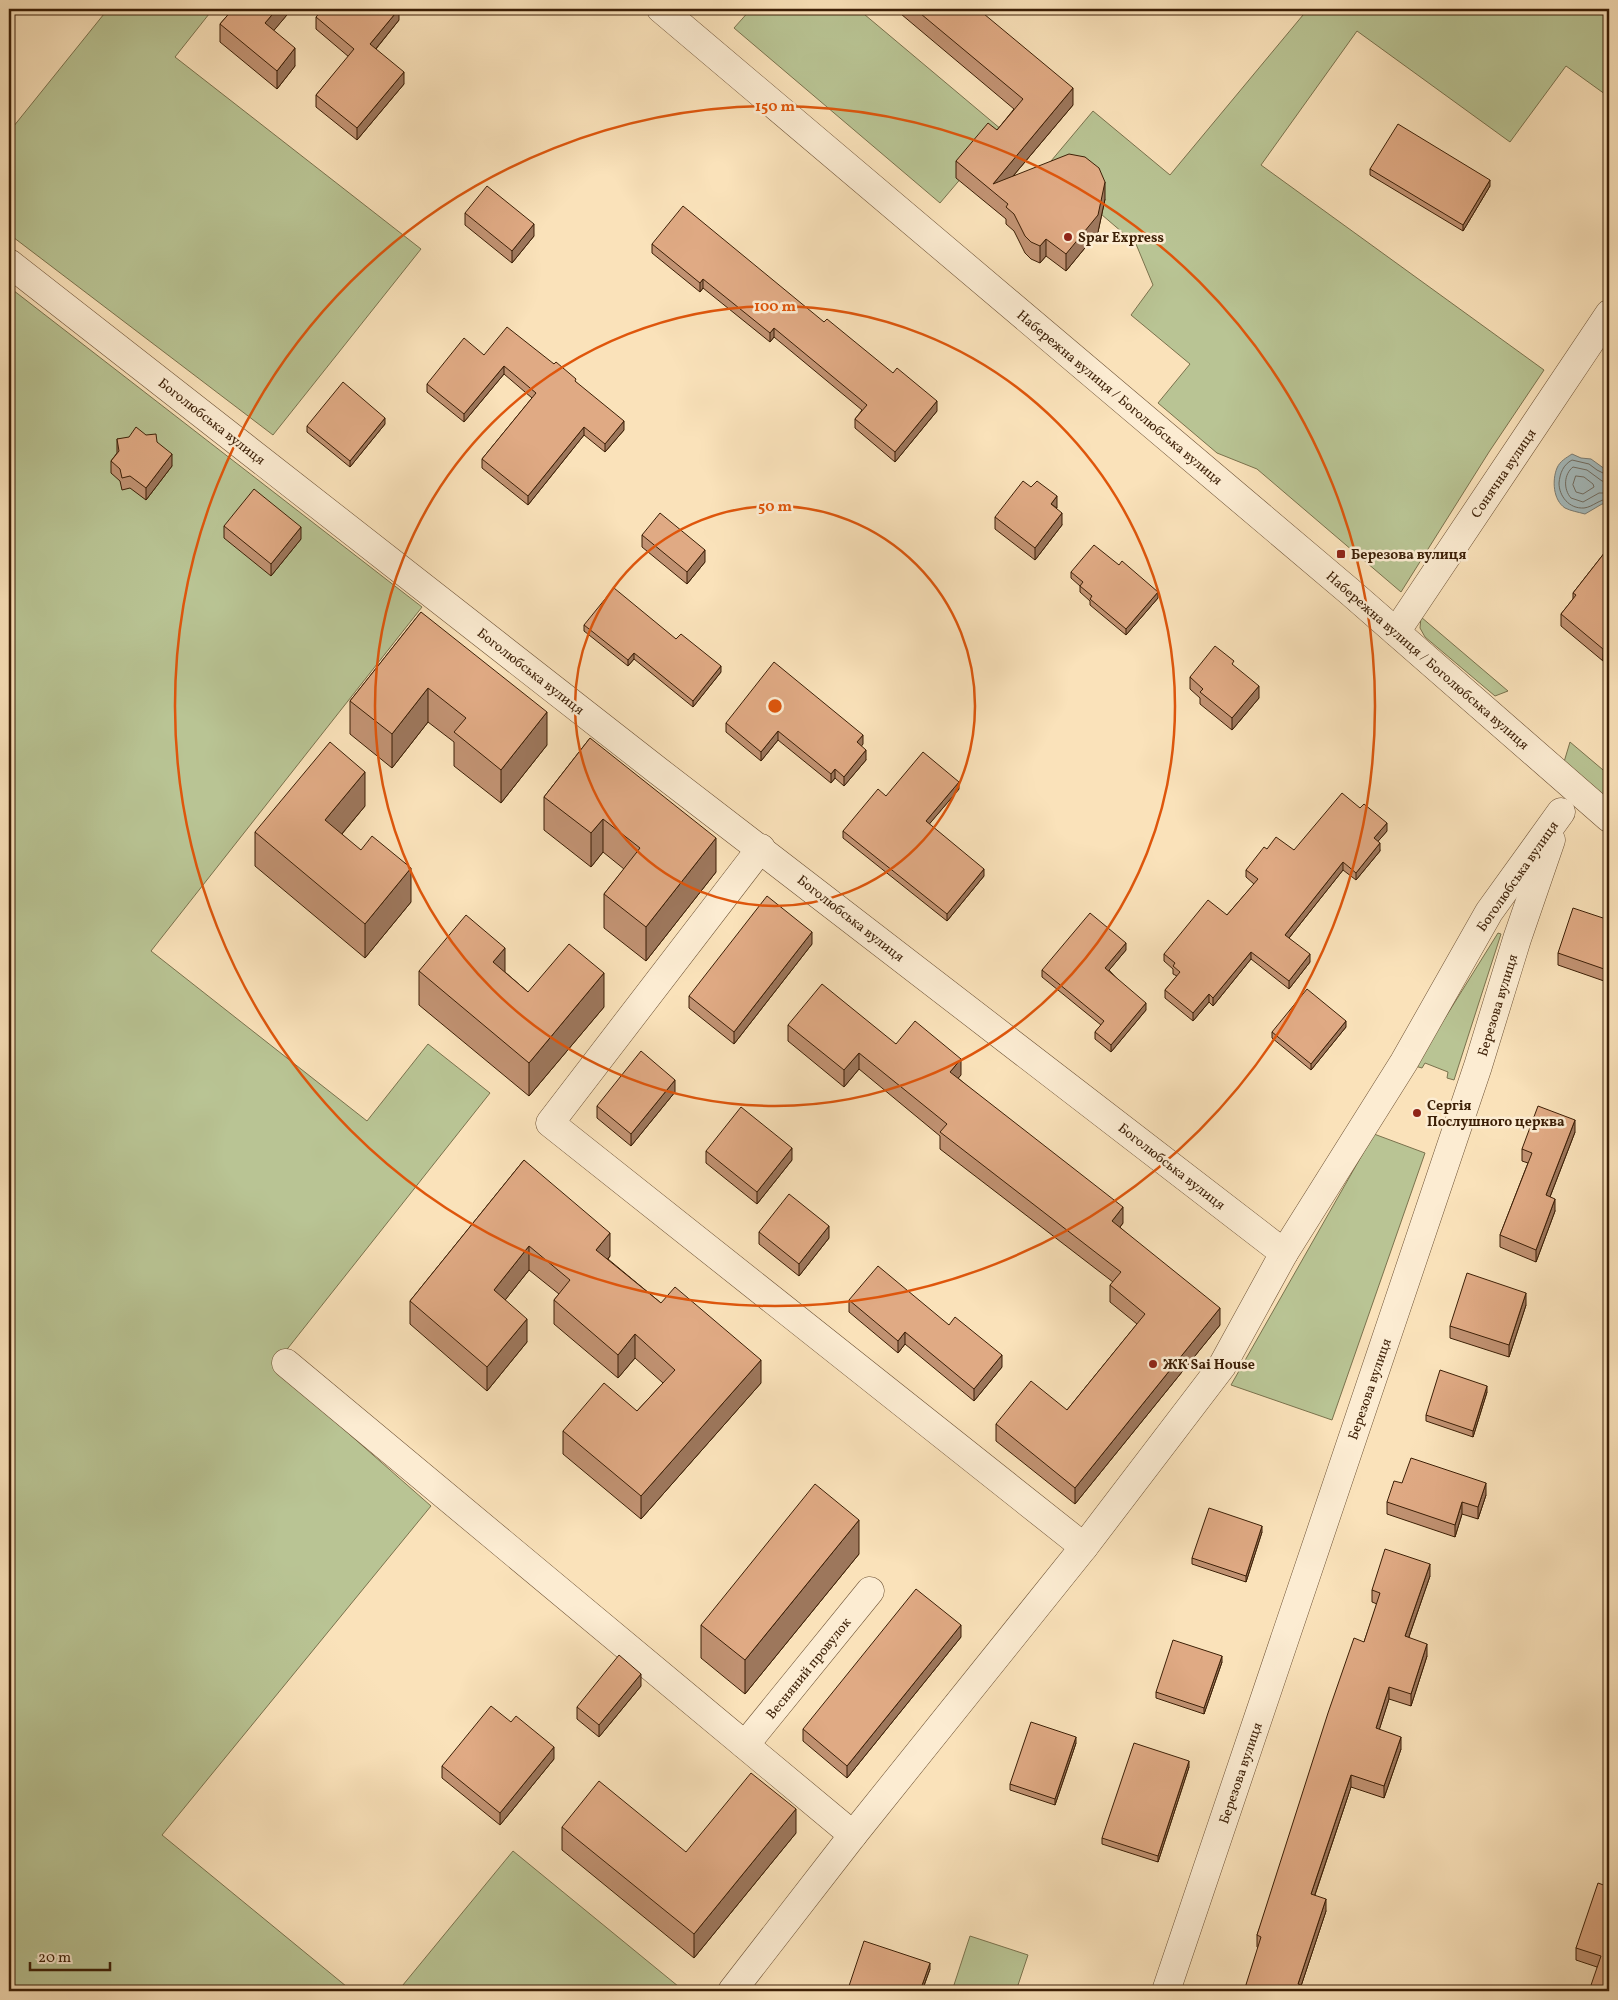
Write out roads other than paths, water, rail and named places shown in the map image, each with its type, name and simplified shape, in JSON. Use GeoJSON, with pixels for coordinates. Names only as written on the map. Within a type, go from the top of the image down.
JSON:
{"type":"FeatureCollection","features":[{"type":"Feature","properties":{"kind":"street","name":"Набережна вулиця / Боголюбська вулиця"},"geometry":{"type":"LineString","coordinates":[[661,9],[1396,632],[1609,818]]}},
{"type":"Feature","properties":{"kind":"street","name":"Боголюбська вулиця"},"geometry":{"type":"LineString","coordinates":[[9,263],[657,770],[761,848],[1284,1253],[1404,1062],[1489,912],[1561,812]]}},
{"type":"Feature","properties":{"kind":"street","name":"Сонячна вулиця"},"geometry":{"type":"LineString","coordinates":[[1396,632],[1609,314]]}},
{"type":"Feature","properties":{"kind":"street","name":"Березова вулиця"},"geometry":{"type":"LineString","coordinates":[[1166,1991],[1478,1066],[1517,938],[1561,812],[1575,789]]}},
{"type":"Feature","properties":{"kind":"street"},"geometry":{"type":"LineString","coordinates":[[761,848],[550,1123],[1084,1547]]}},
{"type":"Feature","properties":{"kind":"street"},"geometry":{"type":"LineString","coordinates":[[732,1991],[853,1835],[1084,1547],[1222,1366],[1284,1253]]}},
{"type":"Feature","properties":{"kind":"street"},"geometry":{"type":"LineString","coordinates":[[286,1362],[853,1835]]}},
{"type":"Feature","properties":{"kind":"street","name":"Весняний провулок"},"geometry":{"type":"LineString","coordinates":[[745,1745],[870,1591]]}},
{"type":"Feature","properties":{"kind":"water"},"geometry":{"type":"Polygon","coordinates":[[[1572,454],[1581,458],[1591,459],[1609,472],[1609,504],[1602,504],[1585,514],[1565,508],[1558,500],[1554,484],[1555,473],[1560,463],[1572,454]]]}},
{"type":"Feature","properties":{"kind":"place","name":"Spar Express"},"geometry":{"type":"Point","coordinates":[1068,237]}},
{"type":"Feature","properties":{"kind":"place","name":"Березова вулиця"},"geometry":{"type":"Point","coordinates":[1341,554]}},
{"type":"Feature","properties":{"kind":"place","name":"Сергія Послушного церква"},"geometry":{"type":"Point","coordinates":[1417,1113]}},
{"type":"Feature","properties":{"kind":"place","name":"ЖК Sai House"},"geometry":{"type":"Point","coordinates":[1153,1364]}}]}
